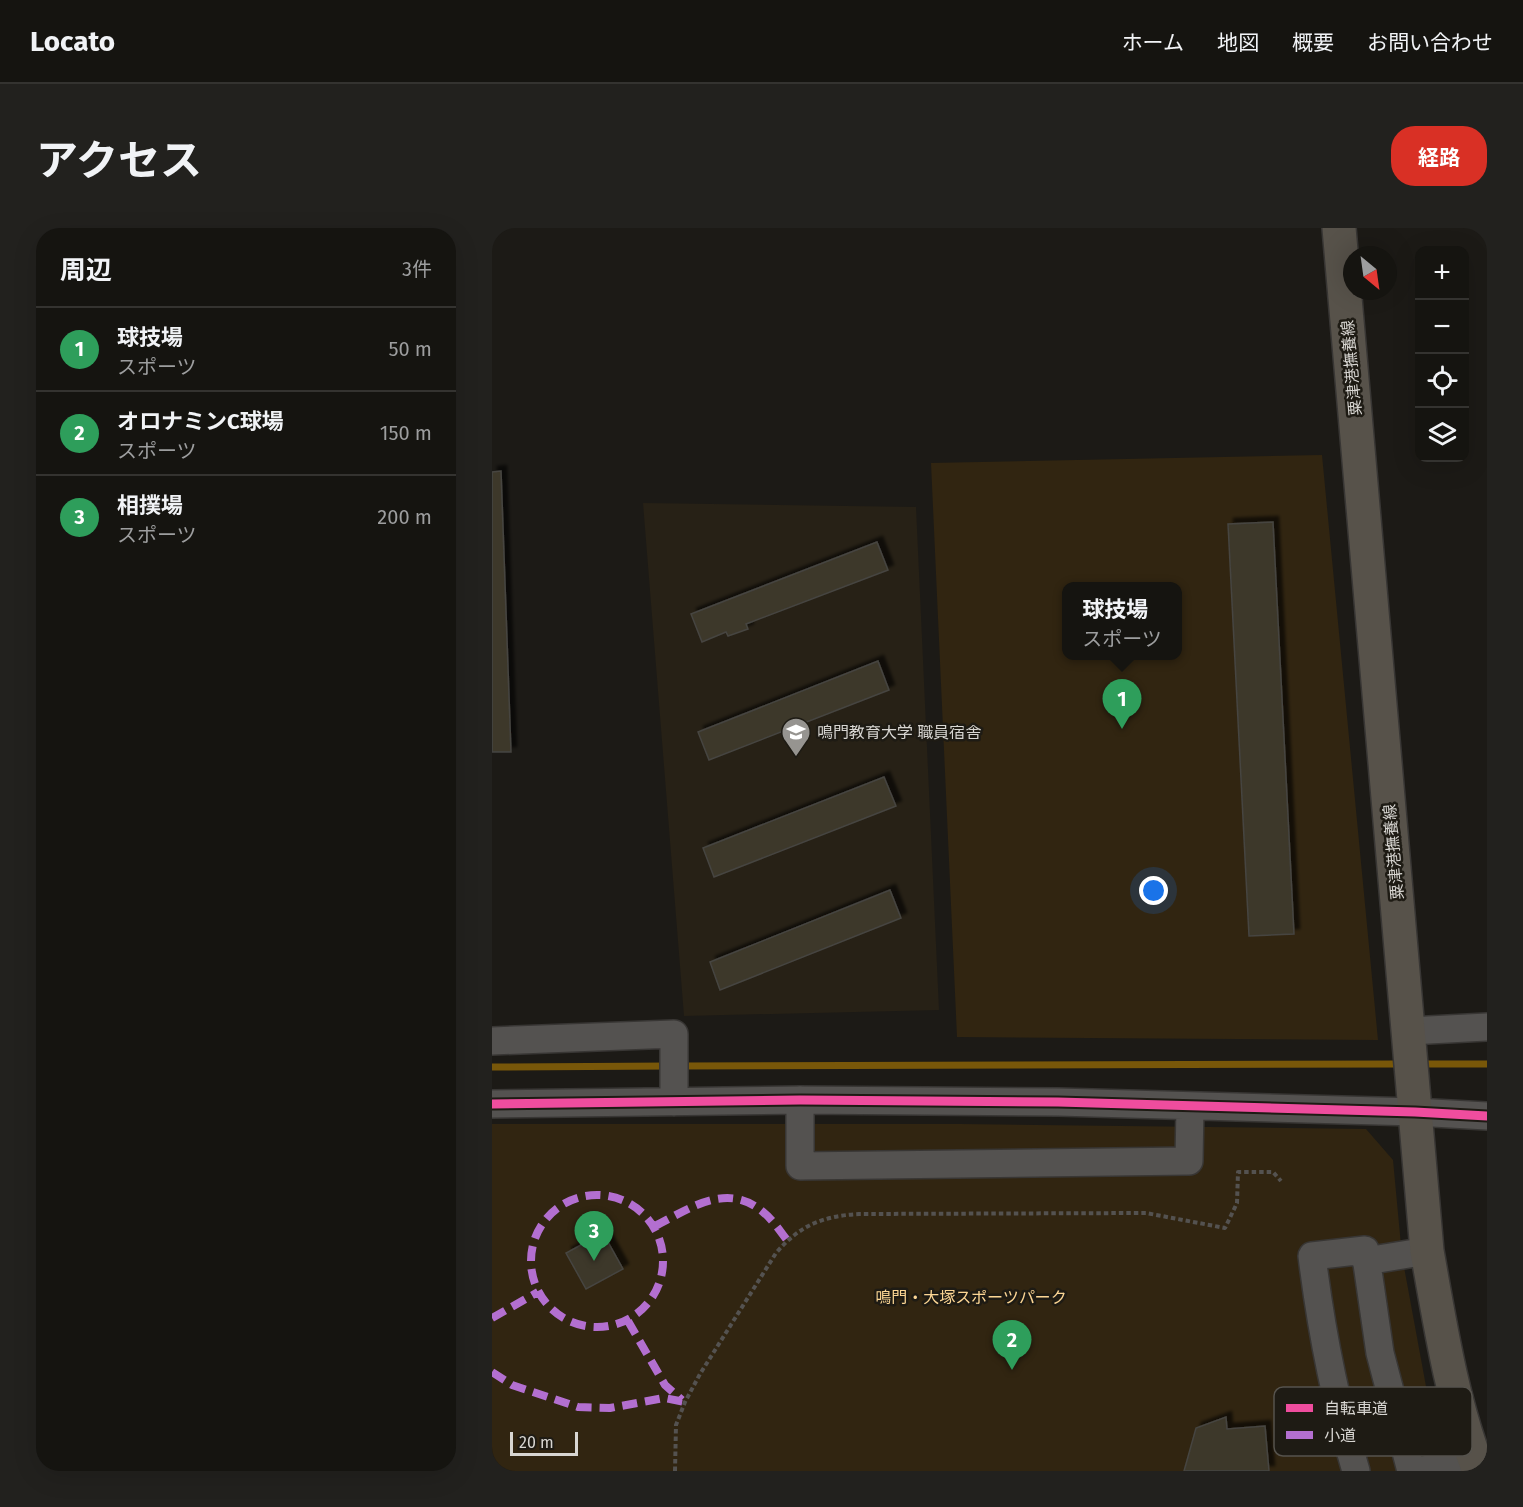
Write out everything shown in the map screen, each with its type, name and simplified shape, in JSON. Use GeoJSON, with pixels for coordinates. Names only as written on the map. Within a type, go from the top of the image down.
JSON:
{"type":"FeatureCollection","features":[{"type":"Feature","properties":{"kind":"main road","name":"粟津港撫養線"},"geometry":{"type":"LineString","coordinates":[[1339,228],[1427,1251],[1444,1346],[1455,1387]]}},
{"type":"Feature","properties":{"kind":"main road","name":"粟津港撫養線"},"geometry":{"type":"LineString","coordinates":[[1472,1448],[1476,1462]]}},
{"type":"Feature","properties":{"kind":"street"},"geometry":{"type":"LineString","coordinates":[[1409,1036],[1487,1028]]}},
{"type":"Feature","properties":{"kind":"street"},"geometry":{"type":"LineString","coordinates":[[492,1041],[674,1034],[674,1091]]}},
{"type":"Feature","properties":{"kind":"street"},"geometry":{"type":"LineString","coordinates":[[492,1104],[674,1091],[800,1100],[1190,1106],[1414,1098],[1487,1116]]}},
{"type":"Feature","properties":{"kind":"street"},"geometry":{"type":"LineString","coordinates":[[800,1100],[800,1166],[1189,1161],[1190,1106]]}},
{"type":"Feature","properties":{"kind":"street"},"geometry":{"type":"LineString","coordinates":[[1335,1387],[1319,1314],[1312,1256],[1365,1250],[1380,1353],[1389,1387]]}},
{"type":"Feature","properties":{"kind":"street"},"geometry":{"type":"LineString","coordinates":[[1366,1261],[1427,1251]]}},
{"type":"Feature","properties":{"kind":"street"},"geometry":{"type":"LineString","coordinates":[[1352,1456],[1356,1471]]}},
{"type":"Feature","properties":{"kind":"street"},"geometry":{"type":"LineString","coordinates":[[1407,1456],[1411,1471]]}},
{"type":"Feature","properties":{"kind":"street"},"geometry":{"type":"LineString","coordinates":[[1423,1471],[1476,1462]]}},
{"type":"Feature","properties":{"kind":"path"},"geometry":{"type":"LineString","coordinates":[[675,1471],[676,1425],[691,1389],[776,1253],[794,1235],[816,1222],[832,1217],[859,1214],[1146,1213],[1225,1228],[1237,1203],[1238,1172],[1273,1172],[1281,1181]]}},
{"type":"Feature","properties":{"kind":"shaded area","name":"鳴門教育大学 職員宿舎"},"geometry":{"type":"Polygon","coordinates":[[[643,503],[916,507],[939,1010],[684,1016],[643,503]]]}},
{"type":"Feature","properties":{"kind":"green space"},"geometry":{"type":"Polygon","coordinates":[[[1322,455],[1378,1040],[957,1037],[931,463],[1322,455]]]}},
{"type":"Feature","properties":{"kind":"green space","name":"鳴門・大塚スポーツパーク"},"geometry":{"type":"Polygon","coordinates":[[[492,1124],[959,1124],[1366,1129],[1393,1160],[1402,1256],[1426,1387],[1274,1387],[1274,1456],[1444,1456],[1449,1471],[492,1471],[492,1124]]]}},
{"type":"Feature","properties":{"kind":"building"},"geometry":{"type":"Polygon","coordinates":[[[501,471],[511,752],[492,752],[492,472],[501,471]]]}},
{"type":"Feature","properties":{"kind":"building"},"geometry":{"type":"Polygon","coordinates":[[[1273,522],[1294,934],[1249,936],[1228,524],[1273,522]]]}},
{"type":"Feature","properties":{"kind":"building"},"geometry":{"type":"Polygon","coordinates":[[[877,542],[888,570],[746,624],[748,629],[728,636],[726,632],[702,642],[691,614],[877,542]]]}},
{"type":"Feature","properties":{"kind":"building"},"geometry":{"type":"Polygon","coordinates":[[[878,661],[889,690],[709,760],[698,732],[878,661]]]}},
{"type":"Feature","properties":{"kind":"building"},"geometry":{"type":"Polygon","coordinates":[[[884,777],[896,806],[714,877],[703,848],[884,777]]]}},
{"type":"Feature","properties":{"kind":"building"},"geometry":{"type":"Polygon","coordinates":[[[890,890],[901,918],[720,990],[710,962],[890,890]]]}},
{"type":"Feature","properties":{"kind":"building"},"geometry":{"type":"Polygon","coordinates":[[[603,1233],[623,1269],[586,1289],[566,1253],[603,1233]]]}},
{"type":"Feature","properties":{"kind":"building"},"geometry":{"type":"Polygon","coordinates":[[[1226,1417],[1227,1429],[1265,1426],[1269,1471],[1184,1471],[1196,1428],[1226,1417]]]}},
{"type":"Feature","properties":{"kind":"waterway"},"geometry":{"type":"LineString","coordinates":[[681,1066],[1401,1064]]}},
{"type":"Feature","properties":{"kind":"waterway"},"geometry":{"type":"LineString","coordinates":[[1419,1064],[1487,1064]]}},
{"type":"Feature","properties":{"kind":"waterway"},"geometry":{"type":"LineString","coordinates":[[492,1067],[669,1066]]}},
{"type":"Feature","properties":{"kind":"marked path"},"geometry":{"type":"LineString","coordinates":[[597,1195],[622,1200],[644,1214],[658,1236],[663,1261],[658,1286],[644,1308],[622,1322],[597,1327],[572,1322],[550,1308],[536,1286],[531,1261],[536,1236],[550,1214],[572,1200],[597,1195]]}},
{"type":"Feature","properties":{"kind":"marked path"},"geometry":{"type":"LineString","coordinates":[[655,1226],[708,1201],[722,1198],[736,1199],[749,1203],[763,1212],[787,1240]]}},
{"type":"Feature","properties":{"kind":"marked path"},"geometry":{"type":"LineString","coordinates":[[492,1318],[538,1292]]}},
{"type":"Feature","properties":{"kind":"marked path"},"geometry":{"type":"LineString","coordinates":[[628,1321],[665,1385],[682,1400]]}},
{"type":"Feature","properties":{"kind":"marked path"},"geometry":{"type":"LineString","coordinates":[[492,1372],[512,1385],[578,1407],[610,1408],[664,1398],[685,1402]]}},
{"type":"Feature","properties":{"kind":"cycle path"},"geometry":{"type":"LineString","coordinates":[[492,1104],[800,1100],[1058,1102],[1487,1116]]}},
{"type":"Feature","properties":{"kind":"place","name":"球技場"},"geometry":{"type":"Point","coordinates":[1122,729]}},
{"type":"Feature","properties":{"kind":"place","name":"鳴門教育大学 職員宿舎"},"geometry":{"type":"Point","coordinates":[796,758]}},
{"type":"Feature","properties":{"kind":"place","name":"相撲場"},"geometry":{"type":"Point","coordinates":[594,1261]}},
{"type":"Feature","properties":{"kind":"place","name":"オロナミンC球場"},"geometry":{"type":"Point","coordinates":[1012,1370]}}]}
